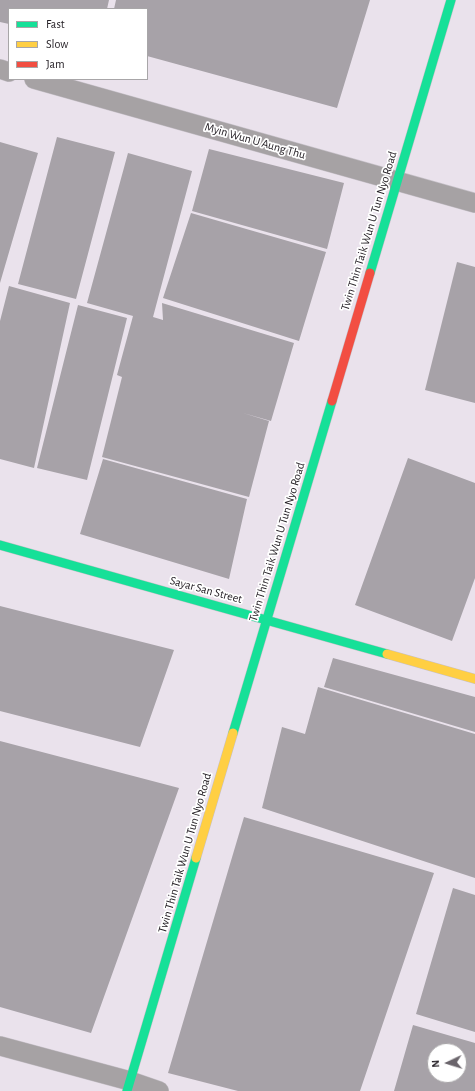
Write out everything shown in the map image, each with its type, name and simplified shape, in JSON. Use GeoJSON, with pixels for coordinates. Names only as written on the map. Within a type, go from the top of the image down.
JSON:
{"type":"FeatureCollection","features":[{"type":"Feature","properties":{"kind":"street","name":"Twin Thin Taik Wun U Tun Nyo Road"},"geometry":{"type":"LineString","coordinates":[[128,1086],[451,0]]}},
{"type":"Feature","properties":{"kind":"street","name":"Myin Wun U Aung Thu"},"geometry":{"type":"LineString","coordinates":[[38,80],[475,203]]}},
{"type":"Feature","properties":{"kind":"street","name":"Sayar San Street"},"geometry":{"type":"LineString","coordinates":[[0,545],[475,679]]}},
{"type":"Feature","properties":{"kind":"street"},"geometry":{"type":"LineString","coordinates":[[0,1046],[128,1086],[159,1091]]}},
{"type":"Feature","properties":{"kind":"building"},"geometry":{"type":"Polygon","coordinates":[[[0,0],[109,0],[107,8],[8,8],[8,24],[0,22],[0,0]]]}},
{"type":"Feature","properties":{"kind":"building"},"geometry":{"type":"Polygon","coordinates":[[[116,0],[370,0],[337,108],[148,56],[148,8],[114,8],[116,0]]]}},
{"type":"Feature","properties":{"kind":"building"},"geometry":{"type":"Polygon","coordinates":[[[57,137],[115,152],[76,299],[18,284],[57,137]]]}},
{"type":"Feature","properties":{"kind":"building"},"geometry":{"type":"Polygon","coordinates":[[[0,142],[38,153],[0,283],[0,142]]]}},
{"type":"Feature","properties":{"kind":"building"},"geometry":{"type":"Polygon","coordinates":[[[209,149],[344,183],[327,249],[192,211],[209,149]]]}},
{"type":"Feature","properties":{"kind":"building"},"geometry":{"type":"Polygon","coordinates":[[[128,153],[192,171],[153,317],[163,320],[162,303],[294,343],[271,421],[243,413],[269,421],[249,497],[102,457],[122,377],[117,375],[133,316],[87,303],[128,153]]]}},
{"type":"Feature","properties":{"kind":"building"},"geometry":{"type":"Polygon","coordinates":[[[191,213],[326,252],[299,341],[163,298],[191,213]]]}},
{"type":"Feature","properties":{"kind":"building"},"geometry":{"type":"Polygon","coordinates":[[[457,262],[475,267],[475,403],[425,390],[457,262]]]}},
{"type":"Feature","properties":{"kind":"building"},"geometry":{"type":"Polygon","coordinates":[[[9,286],[70,303],[34,468],[0,459],[0,321],[9,286]]]}},
{"type":"Feature","properties":{"kind":"building"},"geometry":{"type":"Polygon","coordinates":[[[78,305],[127,318],[87,480],[37,468],[78,305]]]}},
{"type":"Feature","properties":{"kind":"building"},"geometry":{"type":"Polygon","coordinates":[[[408,458],[475,483],[475,578],[452,641],[355,605],[408,458]]]}},
{"type":"Feature","properties":{"kind":"building"},"geometry":{"type":"Polygon","coordinates":[[[103,459],[247,499],[229,579],[80,534],[103,459]]]}},
{"type":"Feature","properties":{"kind":"building"},"geometry":{"type":"Polygon","coordinates":[[[0,606],[174,650],[140,747],[0,711],[0,606]]]}},
{"type":"Feature","properties":{"kind":"building"},"geometry":{"type":"Polygon","coordinates":[[[333,658],[475,697],[475,732],[324,687],[333,658]]]}},
{"type":"Feature","properties":{"kind":"building"},"geometry":{"type":"Polygon","coordinates":[[[318,687],[475,734],[475,878],[262,808],[282,727],[305,734],[318,687]]]}},
{"type":"Feature","properties":{"kind":"building"},"geometry":{"type":"Polygon","coordinates":[[[0,741],[179,788],[91,1033],[0,1007],[0,741]]]}},
{"type":"Feature","properties":{"kind":"building"},"geometry":{"type":"Polygon","coordinates":[[[244,817],[434,873],[360,1091],[238,1091],[168,1073],[244,817]]]}},
{"type":"Feature","properties":{"kind":"building"},"geometry":{"type":"Polygon","coordinates":[[[453,888],[475,895],[475,1032],[416,1014],[453,888]]]}},
{"type":"Feature","properties":{"kind":"building"},"geometry":{"type":"Polygon","coordinates":[[[413,1025],[475,1043],[475,1091],[394,1091],[413,1025]]]}},
{"type":"Feature","properties":{"kind":"traffic: fast"},"geometry":{"type":"LineString","coordinates":[[370,273],[451,0]]}},
{"type":"Feature","properties":{"kind":"traffic: fast"},"geometry":{"type":"LineString","coordinates":[[233,733],[332,401]]}},
{"type":"Feature","properties":{"kind":"traffic: fast"},"geometry":{"type":"LineString","coordinates":[[0,545],[387,654]]}},
{"type":"Feature","properties":{"kind":"traffic: fast"},"geometry":{"type":"LineString","coordinates":[[127,1091],[196,858]]}},
{"type":"Feature","properties":{"kind":"traffic: slow"},"geometry":{"type":"LineString","coordinates":[[387,654],[475,679]]}},
{"type":"Feature","properties":{"kind":"traffic: slow"},"geometry":{"type":"LineString","coordinates":[[196,858],[233,733]]}},
{"type":"Feature","properties":{"kind":"traffic: jam"},"geometry":{"type":"LineString","coordinates":[[332,401],[370,273]]}}]}
